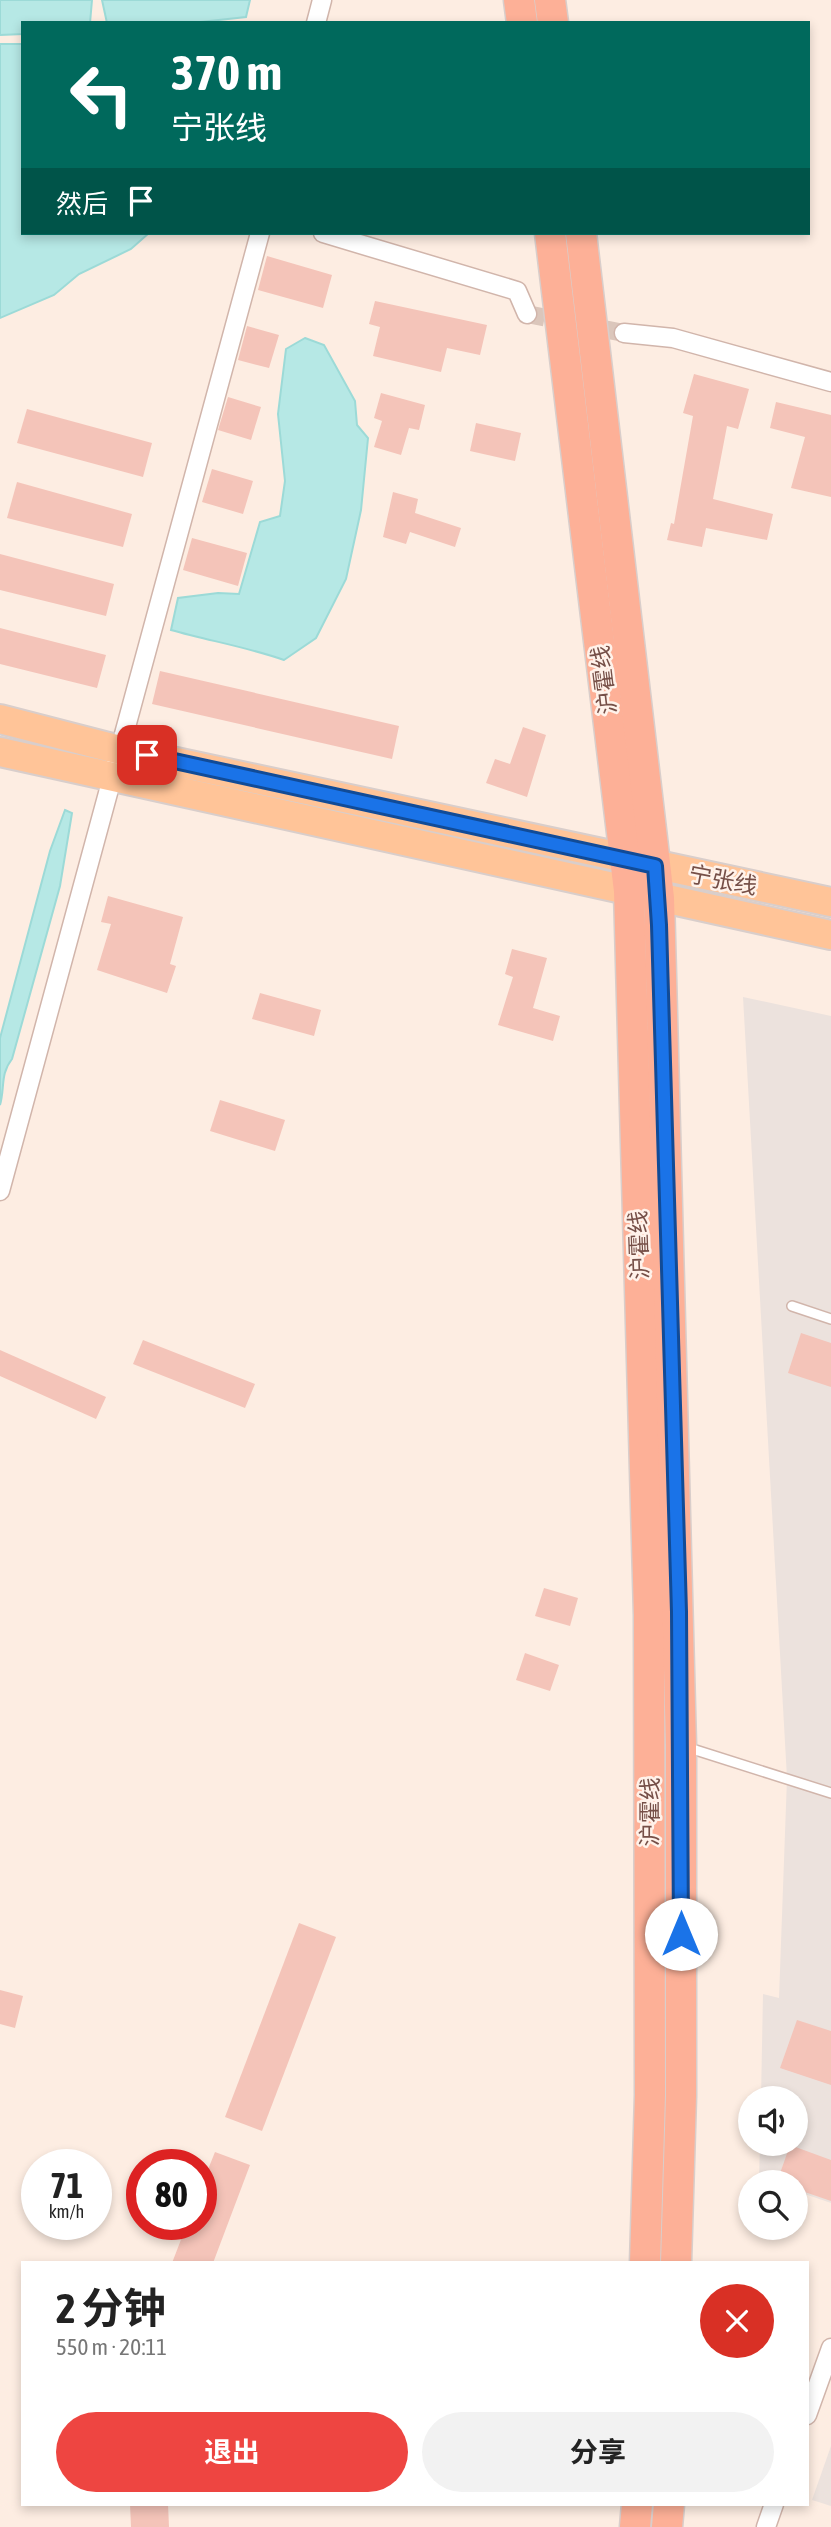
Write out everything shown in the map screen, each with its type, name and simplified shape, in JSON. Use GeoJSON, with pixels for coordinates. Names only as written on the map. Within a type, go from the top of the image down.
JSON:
{"type":"FeatureCollection","features":[{"type":"Feature","properties":{"kind":"highway"},"geometry":{"type":"LineString","coordinates":[[519,0],[522,21]]}},
{"type":"Feature","properties":{"kind":"highway"},"geometry":{"type":"LineString","coordinates":[[550,0],[553,21]]}},
{"type":"Feature","properties":{"kind":"highway","name":"沪霍线"},"geometry":{"type":"LineString","coordinates":[[550,235],[629,891],[650,1746],[650,2095],[645,2261]]}},
{"type":"Feature","properties":{"kind":"highway","name":"沪霍线"},"geometry":{"type":"LineString","coordinates":[[580,235],[659,898],[681,1745],[681,2096],[676,2261]]}},
{"type":"Feature","properties":{"kind":"highway"},"geometry":{"type":"LineString","coordinates":[[650,1746],[681,1745]]}},
{"type":"Feature","properties":{"kind":"highway"},"geometry":{"type":"LineString","coordinates":[[635,2527],[637,2506]]}},
{"type":"Feature","properties":{"kind":"highway"},"geometry":{"type":"LineString","coordinates":[[667,2527],[669,2506]]}},
{"type":"Feature","properties":{"kind":"main road","name":"宁张线"},"geometry":{"type":"LineString","coordinates":[[0,719],[117,763],[629,891],[831,935]]}},
{"type":"Feature","properties":{"kind":"main road","name":"宁张线"},"geometry":{"type":"LineString","coordinates":[[0,751],[117,763],[625,858],[831,902]]}},
{"type":"Feature","properties":{"kind":"street"},"geometry":{"type":"LineString","coordinates":[[317,21],[322,0]]}},
{"type":"Feature","properties":{"kind":"street"},"geometry":{"type":"LineString","coordinates":[[0,1191],[259,235]]}},
{"type":"Feature","properties":{"kind":"street"},"geometry":{"type":"LineString","coordinates":[[330,235],[517,291],[527,314]]}},
{"type":"Feature","properties":{"kind":"street"},"geometry":{"type":"LineString","coordinates":[[624,332],[673,338],[831,382]]}},
{"type":"Feature","properties":{"kind":"street"},"geometry":{"type":"LineString","coordinates":[[809,2409],[831,2348]]}},
{"type":"Feature","properties":{"kind":"street"},"geometry":{"type":"LineString","coordinates":[[766,2527],[773,2506]]}},
{"type":"Feature","properties":{"kind":"lane"},"geometry":{"type":"LineString","coordinates":[[792,1306],[831,1319]]}},
{"type":"Feature","properties":{"kind":"lane"},"geometry":{"type":"LineString","coordinates":[[681,1745],[831,1793]]}},
{"type":"Feature","properties":{"kind":"shaded area"},"geometry":{"type":"Polygon","coordinates":[[[743,997],[831,1016],[831,2203],[808,2195],[808,2170],[759,2170],[760,2156],[808,2156],[808,2086],[761,2086],[763,1994],[779,1998],[787,1778],[743,997]]]}},
{"type":"Feature","properties":{"kind":"shaded area"},"geometry":{"type":"Polygon","coordinates":[[[831,2446],[831,2506],[812,2500],[831,2446]]]}},
{"type":"Feature","properties":{"kind":"water"},"geometry":{"type":"Polygon","coordinates":[[[0,0],[92,0],[90,21],[21,21],[21,34],[0,35],[0,0]]]}},
{"type":"Feature","properties":{"kind":"water"},"geometry":{"type":"Polygon","coordinates":[[[102,0],[250,0],[246,17],[209,21],[107,21],[102,0]]]}},
{"type":"Feature","properties":{"kind":"water"},"geometry":{"type":"Polygon","coordinates":[[[0,44],[21,44],[21,235],[147,235],[131,249],[79,274],[54,295],[0,318],[0,44]]]}},
{"type":"Feature","properties":{"kind":"water"},"geometry":{"type":"Polygon","coordinates":[[[305,338],[324,345],[355,401],[357,425],[368,438],[361,510],[346,579],[316,638],[284,660],[171,630],[178,598],[218,593],[239,594],[260,522],[280,516],[285,481],[278,414],[286,349],[305,338]]]}},
{"type":"Feature","properties":{"kind":"water"},"geometry":{"type":"Polygon","coordinates":[[[65,810],[72,813],[60,886],[12,1059],[4,1076],[0,1105],[0,1038],[50,851],[65,810]]]}},
{"type":"Feature","properties":{"kind":"building"},"geometry":{"type":"Polygon","coordinates":[[[267,256],[332,275],[323,308],[258,290],[267,256]]]}},
{"type":"Feature","properties":{"kind":"building"},"geometry":{"type":"Polygon","coordinates":[[[375,301],[487,325],[480,355],[447,348],[441,372],[373,356],[380,327],[369,324],[375,301]]]}},
{"type":"Feature","properties":{"kind":"building"},"geometry":{"type":"Polygon","coordinates":[[[247,326],[279,335],[269,368],[238,360],[247,326]]]}},
{"type":"Feature","properties":{"kind":"building"},"geometry":{"type":"Polygon","coordinates":[[[694,374],[749,389],[738,429],[727,426],[713,499],[773,514],[767,540],[706,528],[702,547],[667,540],[671,523],[674,524],[693,416],[683,413],[694,374]]]}},
{"type":"Feature","properties":{"kind":"building"},"geometry":{"type":"Polygon","coordinates":[[[381,393],[425,405],[419,430],[409,428],[401,455],[374,447],[382,421],[374,418],[381,393]]]}},
{"type":"Feature","properties":{"kind":"building"},"geometry":{"type":"Polygon","coordinates":[[[228,397],[261,407],[251,440],[218,430],[228,397]]]}},
{"type":"Feature","properties":{"kind":"building"},"geometry":{"type":"Polygon","coordinates":[[[776,402],[831,415],[831,497],[791,488],[805,437],[770,428],[776,402]]]}},
{"type":"Feature","properties":{"kind":"building"},"geometry":{"type":"Polygon","coordinates":[[[27,409],[152,443],[143,477],[17,443],[27,409]]]}},
{"type":"Feature","properties":{"kind":"building"},"geometry":{"type":"Polygon","coordinates":[[[476,423],[521,433],[515,461],[470,451],[476,423]]]}},
{"type":"Feature","properties":{"kind":"building"},"geometry":{"type":"Polygon","coordinates":[[[212,469],[253,481],[243,514],[202,502],[212,469]]]}},
{"type":"Feature","properties":{"kind":"building"},"geometry":{"type":"Polygon","coordinates":[[[17,482],[132,514],[123,547],[7,518],[17,482]]]}},
{"type":"Feature","properties":{"kind":"building"},"geometry":{"type":"Polygon","coordinates":[[[393,492],[418,499],[415,513],[461,528],[455,547],[410,532],[406,544],[383,537],[393,492]]]}},
{"type":"Feature","properties":{"kind":"building"},"geometry":{"type":"Polygon","coordinates":[[[192,538],[247,553],[238,586],[183,570],[192,538]]]}},
{"type":"Feature","properties":{"kind":"building"},"geometry":{"type":"Polygon","coordinates":[[[0,554],[114,584],[106,616],[0,590],[0,554]]]}},
{"type":"Feature","properties":{"kind":"building"},"geometry":{"type":"Polygon","coordinates":[[[0,628],[106,655],[97,688],[0,664],[0,628]]]}},
{"type":"Feature","properties":{"kind":"building"},"geometry":{"type":"Polygon","coordinates":[[[160,671],[399,726],[392,759],[152,704],[160,671]]]}},
{"type":"Feature","properties":{"kind":"building"},"geometry":{"type":"Polygon","coordinates":[[[523,727],[546,735],[527,797],[486,783],[495,759],[510,764],[523,727]]]}},
{"type":"Feature","properties":{"kind":"building"},"geometry":{"type":"Polygon","coordinates":[[[108,896],[183,917],[170,964],[176,966],[167,993],[97,970],[111,924],[101,922],[108,896]]]}},
{"type":"Feature","properties":{"kind":"building"},"geometry":{"type":"Polygon","coordinates":[[[512,949],[547,958],[533,1008],[560,1016],[553,1041],[498,1025],[513,977],[505,974],[512,949]]]}},
{"type":"Feature","properties":{"kind":"building"},"geometry":{"type":"Polygon","coordinates":[[[260,993],[321,1010],[314,1036],[252,1019],[260,993]]]}},
{"type":"Feature","properties":{"kind":"building"},"geometry":{"type":"Polygon","coordinates":[[[220,1100],[285,1120],[275,1151],[210,1131],[220,1100]]]}},
{"type":"Feature","properties":{"kind":"building"},"geometry":{"type":"Polygon","coordinates":[[[801,1333],[831,1343],[831,1387],[788,1373],[801,1333]]]}},
{"type":"Feature","properties":{"kind":"building"},"geometry":{"type":"Polygon","coordinates":[[[143,1340],[255,1384],[245,1408],[133,1364],[143,1340]]]}},
{"type":"Feature","properties":{"kind":"building"},"geometry":{"type":"Polygon","coordinates":[[[0,1350],[106,1397],[96,1419],[0,1376],[0,1350]]]}},
{"type":"Feature","properties":{"kind":"building"},"geometry":{"type":"Polygon","coordinates":[[[544,1588],[578,1598],[570,1626],[535,1616],[544,1588]]]}},
{"type":"Feature","properties":{"kind":"building"},"geometry":{"type":"Polygon","coordinates":[[[525,1653],[559,1665],[550,1691],[516,1680],[525,1653]]]}},
{"type":"Feature","properties":{"kind":"building"},"geometry":{"type":"Polygon","coordinates":[[[299,1923],[336,1937],[262,2131],[225,2117],[299,1923]]]}},
{"type":"Feature","properties":{"kind":"building"},"geometry":{"type":"Polygon","coordinates":[[[0,1990],[23,1996],[15,2028],[0,2024],[0,1990]]]}},
{"type":"Feature","properties":{"kind":"building"},"geometry":{"type":"Polygon","coordinates":[[[797,2020],[831,2031],[831,2085],[780,2068],[797,2020]]]}},
{"type":"Feature","properties":{"kind":"building"},"geometry":{"type":"Polygon","coordinates":[[[808,2152],[831,2160],[831,2201],[808,2193],[808,2170],[781,2170],[786,2156],[808,2156],[808,2152]]]}},
{"type":"Feature","properties":{"kind":"building"},"geometry":{"type":"Polygon","coordinates":[[[217,2153],[250,2165],[214,2261],[173,2261],[181,2240],[217,2240],[217,2153]]]}},
{"type":"Feature","properties":{"kind":"building"},"geometry":{"type":"Polygon","coordinates":[[[130,2506],[168,2506],[169,2527],[131,2527],[130,2506]]]}},
{"type":"Feature","properties":{"kind":"tunnel"},"geometry":{"type":"LineString","coordinates":[[527,314],[624,333]]}},
{"type":"Feature","properties":{"kind":"route"},"geometry":{"type":"LineString","coordinates":[[147,755],[655,866],[659,898],[679,1612],[681,1934]]}}]}
